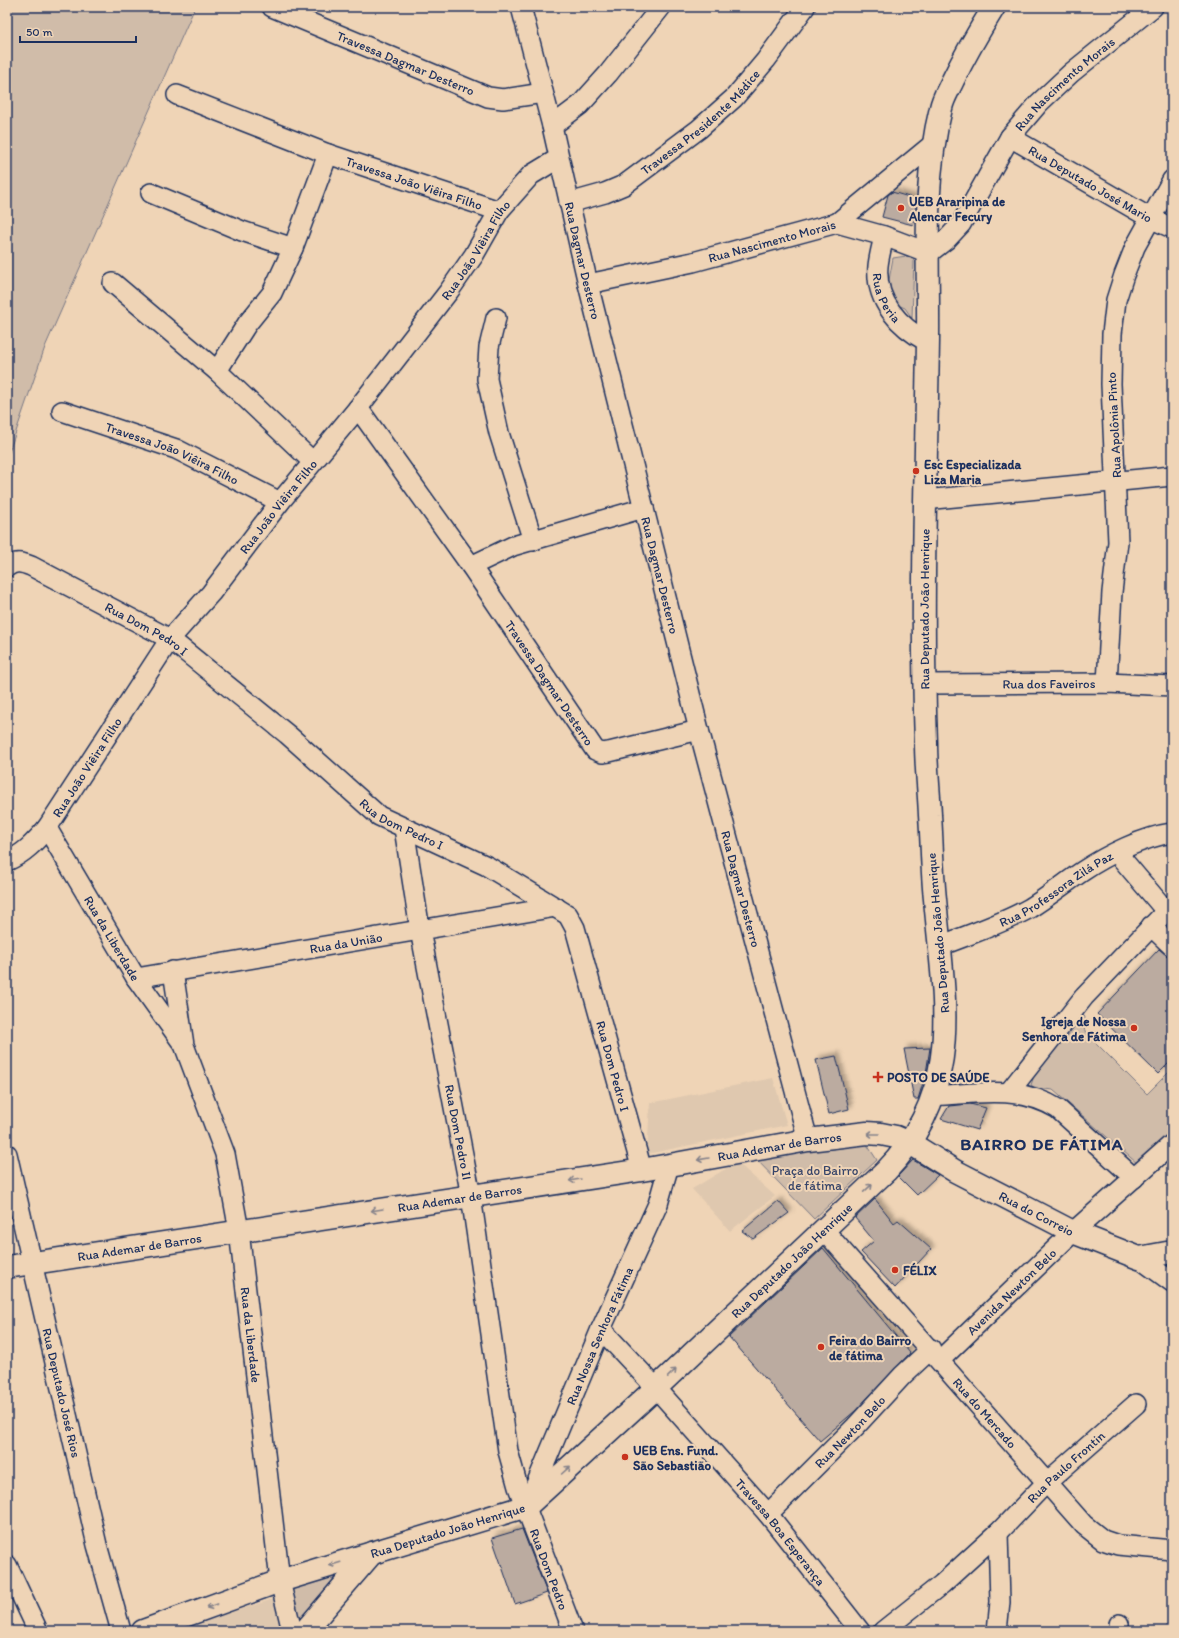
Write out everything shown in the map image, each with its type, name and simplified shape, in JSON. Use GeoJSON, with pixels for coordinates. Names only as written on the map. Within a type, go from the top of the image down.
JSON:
{"type":"FeatureCollection","features":[{"type":"Feature","properties":{"kind":"main road","name":"Rua Deputado João Henrique"},"geometry":{"type":"LineString","coordinates":[[143,1631],[280,1581],[527,1506],[656,1388],[886,1171],[910,1143],[925,1118],[934,1096],[943,1051],[945,1019],[944,983],[932,869],[926,743],[924,500],[928,342],[929,186],[933,144],[942,104],[962,61],[994,7]]}},
{"type":"Feature","properties":{"kind":"main road","name":"Rua Ademar de Barros"},"geometry":{"type":"LineString","coordinates":[[7,1267],[642,1170],[808,1140],[881,1134],[896,1137],[910,1143]]}},
{"type":"Feature","properties":{"kind":"main road","name":"Rua do Correio"},"geometry":{"type":"LineString","coordinates":[[910,1143],[955,1171],[1074,1232],[1139,1258]]}},
{"type":"Feature","properties":{"kind":"main road"},"geometry":{"type":"LineString","coordinates":[[1139,1258],[1172,1252]]}},
{"type":"Feature","properties":{"kind":"main road"},"geometry":{"type":"LineString","coordinates":[[305,1631],[372,1553]]}},
{"type":"Feature","properties":{"kind":"street","name":"Travessa Dagmar Desterro"},"geometry":{"type":"LineString","coordinates":[[272,7],[488,97],[503,99],[542,93]]}},
{"type":"Feature","properties":{"kind":"street","name":"Rua Dagmar Desterro"},"geometry":{"type":"LineString","coordinates":[[521,7],[542,93],[552,126],[588,284],[699,730],[808,1140]]}},
{"type":"Feature","properties":{"kind":"street"},"geometry":{"type":"LineString","coordinates":[[552,126],[580,105],[608,74],[661,7]]}},
{"type":"Feature","properties":{"kind":"street","name":"Travessa Presidente Médice"},"geometry":{"type":"LineString","coordinates":[[569,203],[605,193],[624,185],[699,129],[738,92],[766,60],[804,7]]}},
{"type":"Feature","properties":{"kind":"street","name":"Rua Nascimento Morais"},"geometry":{"type":"LineString","coordinates":[[588,284],[693,262],[837,223],[884,236],[929,253],[948,239],[961,224],[1010,137],[1039,103],[1071,74],[1153,7]]}},
{"type":"Feature","properties":{"kind":"street","name":"Travessa João Viêira Filho"},"geometry":{"type":"LineString","coordinates":[[176,94],[328,154],[499,211]]}},
{"type":"Feature","properties":{"kind":"street","name":"Rua Deputado José Mario"},"geometry":{"type":"LineString","coordinates":[[1010,137],[1150,218],[1172,228]]}},
{"type":"Feature","properties":{"kind":"street"},"geometry":{"type":"LineString","coordinates":[[837,223],[933,144]]}},
{"type":"Feature","properties":{"kind":"street","name":"Travessa João Viêira Filho"},"geometry":{"type":"LineString","coordinates":[[217,372],[247,324],[272,293],[293,248],[328,154]]}},
{"type":"Feature","properties":{"kind":"street","name":"Rua João Viêira Filho"},"geometry":{"type":"LineString","coordinates":[[7,861],[19,856],[34,844],[47,828],[170,639],[211,593],[280,502],[358,408],[449,291],[474,255],[499,211],[531,175],[559,158]]}},
{"type":"Feature","properties":{"kind":"street","name":"Rua Apolônia Pinto"},"geometry":{"type":"LineString","coordinates":[[1107,683],[1112,592],[1118,542],[1111,384],[1112,334],[1116,300],[1135,247],[1172,180]]}},
{"type":"Feature","properties":{"kind":"street"},"geometry":{"type":"LineString","coordinates":[[150,193],[242,231],[293,248]]}},
{"type":"Feature","properties":{"kind":"street","name":"Rua Peria"},"geometry":{"type":"LineString","coordinates":[[884,236],[878,267],[880,290],[886,306],[902,325],[912,333],[928,342]]}},
{"type":"Feature","properties":{"kind":"street"},"geometry":{"type":"LineString","coordinates":[[113,283],[217,372],[313,462]]}},
{"type":"Feature","properties":{"kind":"street"},"geometry":{"type":"LineString","coordinates":[[496,318],[489,347],[487,378],[499,433],[533,541]]}},
{"type":"Feature","properties":{"kind":"street","name":"Travessa Dagmar Desterro"},"geometry":{"type":"LineString","coordinates":[[358,408],[471,566],[595,750],[602,753],[609,752],[699,730]]}},
{"type":"Feature","properties":{"kind":"street","name":"Travessa João Viêira Filho"},"geometry":{"type":"LineString","coordinates":[[62,411],[176,449],[280,502]]}},
{"type":"Feature","properties":{"kind":"street"},"geometry":{"type":"LineString","coordinates":[[924,500],[1116,480],[1172,476]]}},
{"type":"Feature","properties":{"kind":"street"},"geometry":{"type":"LineString","coordinates":[[471,566],[513,546],[644,508]]}},
{"type":"Feature","properties":{"kind":"street","name":"Rua Dom Pedro I"},"geometry":{"type":"LineString","coordinates":[[7,567],[14,563],[22,562],[170,639],[287,734],[379,816],[487,866],[568,915],[575,928],[642,1170]]}},
{"type":"Feature","properties":{"kind":"street","name":"Rua dos Faveiros"},"geometry":{"type":"LineString","coordinates":[[925,684],[1107,683],[1172,686]]}},
{"type":"Feature","properties":{"kind":"street","name":"Rua da Liberdade"},"geometry":{"type":"LineString","coordinates":[[47,828],[136,978],[184,1044]]}},
{"type":"Feature","properties":{"kind":"street","name":"Rua Dom Pedro II"},"geometry":{"type":"LineString","coordinates":[[404,828],[420,930],[471,1196],[508,1451],[518,1486],[527,1506]]}},
{"type":"Feature","properties":{"kind":"street","name":"Rua Professora Zilá Paz"},"geometry":{"type":"LineString","coordinates":[[940,946],[998,923],[1030,908],[1085,870],[1117,853],[1147,839],[1172,833]]}},
{"type":"Feature","properties":{"kind":"street"},"geometry":{"type":"LineString","coordinates":[[1009,1092],[1084,998],[1169,908],[1117,853]]}},
{"type":"Feature","properties":{"kind":"street","name":"Rua da União"},"geometry":{"type":"LineString","coordinates":[[136,978],[556,907]]}},
{"type":"Feature","properties":{"kind":"street"},"geometry":{"type":"LineString","coordinates":[[1151,926],[1172,946]]}},
{"type":"Feature","properties":{"kind":"street","name":"Rua da Liberdade"},"geometry":{"type":"LineString","coordinates":[[173,971],[184,1044],[225,1154],[239,1231],[280,1581],[292,1631]]}},
{"type":"Feature","properties":{"kind":"street"},"geometry":{"type":"LineString","coordinates":[[934,1096],[1009,1092],[1034,1097],[1058,1109],[1134,1178]]}},
{"type":"Feature","properties":{"kind":"street","name":"Avenida Newton Belo"},"geometry":{"type":"LineString","coordinates":[[936,1355],[1172,1144]]}},
{"type":"Feature","properties":{"kind":"street","name":"Rua Deputado José Rios"},"geometry":{"type":"LineString","coordinates":[[7,1154],[97,1546],[121,1631]]}},
{"type":"Feature","properties":{"kind":"street","name":"Rua Nossa Senhora Fátima"},"geometry":{"type":"LineString","coordinates":[[527,1506],[601,1329],[658,1204],[669,1165]]}},
{"type":"Feature","properties":{"kind":"street","name":"Rua do Mercado"},"geometry":{"type":"LineString","coordinates":[[823,1229],[936,1355],[1084,1525],[1103,1540],[1118,1545],[1172,1550]]}},
{"type":"Feature","properties":{"kind":"street"},"geometry":{"type":"LineString","coordinates":[[1139,1258],[1172,1282]]}},
{"type":"Feature","properties":{"kind":"street","name":"Travessa Boa Esperança"},"geometry":{"type":"LineString","coordinates":[[601,1329],[656,1388],[768,1514],[860,1631]]}},
{"type":"Feature","properties":{"kind":"street","name":"Rua Newton Belo"},"geometry":{"type":"LineString","coordinates":[[768,1514],[855,1427],[902,1375],[936,1355]]}},
{"type":"Feature","properties":{"kind":"street","name":"Rua Paulo Frontin"},"geometry":{"type":"LineString","coordinates":[[883,1631],[942,1584],[998,1533],[1046,1483],[1136,1404]]}},
{"type":"Feature","properties":{"kind":"street","name":"Rua Dom Pedro"},"geometry":{"type":"LineString","coordinates":[[527,1506],[573,1631]]}},
{"type":"Feature","properties":{"kind":"street"},"geometry":{"type":"LineString","coordinates":[[997,1631],[1000,1602],[998,1533]]}},
{"type":"Feature","properties":{"kind":"street"},"geometry":{"type":"LineString","coordinates":[[7,1565],[38,1631]]}},
{"type":"Feature","properties":{"kind":"shaded area"},"geometry":{"type":"Polygon","coordinates":[[[773,1078],[787,1125],[647,1154],[650,1103],[773,1078]]]}},
{"type":"Feature","properties":{"kind":"shaded area"},"geometry":{"type":"Polygon","coordinates":[[[737,1162],[775,1196],[730,1231],[692,1189],[737,1162]]]}},
{"type":"Feature","properties":{"kind":"shaded area"},"geometry":{"type":"Polygon","coordinates":[[[273,1599],[282,1631],[173,1631],[273,1599]]]}},
{"type":"Feature","properties":{"kind":"green space"},"geometry":{"type":"Polygon","coordinates":[[[7,7],[195,7],[45,347],[7,458],[7,7]]]}},
{"type":"Feature","properties":{"kind":"green space"},"geometry":{"type":"Polygon","coordinates":[[[906,256],[914,260],[912,318],[905,308],[893,303],[889,280],[893,258],[906,256]]]}},
{"type":"Feature","properties":{"kind":"green space"},"geometry":{"type":"Polygon","coordinates":[[[1081,1013],[1085,1017],[1083,1026],[1086,1033],[1147,1094],[1172,1069],[1172,1131],[1138,1164],[1053,1090],[1035,1088],[1031,1085],[1034,1076],[1081,1013]]]}},
{"type":"Feature","properties":{"kind":"green space","name":"Praça do Bairro de fátima"},"geometry":{"type":"Polygon","coordinates":[[[864,1140],[877,1160],[814,1219],[754,1157],[864,1140]]]}},
{"type":"Feature","properties":{"kind":"green space"},"geometry":{"type":"Polygon","coordinates":[[[339,1572],[295,1627],[287,1589],[339,1572]]]}},
{"type":"Feature","properties":{"kind":"building","name":"UEB Araripina de Alencar Fecury"},"geometry":{"type":"Polygon","coordinates":[[[892,192],[916,199],[916,213],[913,225],[882,217],[888,195],[892,192]]]}},
{"type":"Feature","properties":{"kind":"building"},"geometry":{"type":"Polygon","coordinates":[[[1159,949],[1172,960],[1172,1060],[1158,1074],[1097,1014],[1159,949]]]}},
{"type":"Feature","properties":{"kind":"building"},"geometry":{"type":"Polygon","coordinates":[[[930,1048],[926,1073],[918,1099],[914,1099],[904,1049],[930,1048]]]}},
{"type":"Feature","properties":{"kind":"building"},"geometry":{"type":"Polygon","coordinates":[[[836,1056],[849,1109],[829,1114],[816,1060],[836,1056]]]}},
{"type":"Feature","properties":{"kind":"building"},"geometry":{"type":"Polygon","coordinates":[[[970,1104],[986,1108],[977,1130],[941,1119],[949,1106],[970,1104]]]}},
{"type":"Feature","properties":{"kind":"building"},"geometry":{"type":"Polygon","coordinates":[[[913,1160],[938,1175],[917,1195],[898,1176],[913,1160]]]}},
{"type":"Feature","properties":{"kind":"building","name":"FÉLIX"},"geometry":{"type":"Polygon","coordinates":[[[875,1199],[894,1223],[898,1220],[931,1249],[895,1288],[861,1252],[874,1241],[855,1218],[875,1199]]]}},
{"type":"Feature","properties":{"kind":"building"},"geometry":{"type":"Polygon","coordinates":[[[778,1201],[789,1213],[753,1239],[742,1231],[778,1201]]]}},
{"type":"Feature","properties":{"kind":"building","name":"Feira do Bairro de fátima"},"geometry":{"type":"Polygon","coordinates":[[[823,1248],[910,1353],[855,1411],[820,1441],[729,1337],[823,1248]]]}},
{"type":"Feature","properties":{"kind":"building"},"geometry":{"type":"Polygon","coordinates":[[[522,1529],[547,1593],[515,1604],[492,1538],[522,1529]]]}},
{"type":"Feature","properties":{"kind":"place","name":"UEB Araripina de Alencar Fecury"},"geometry":{"type":"Point","coordinates":[901,208]}},
{"type":"Feature","properties":{"kind":"place","name":"Esc Especializada Liza Maria"},"geometry":{"type":"Point","coordinates":[916,471]}},
{"type":"Feature","properties":{"kind":"place","name":"Igreja de Nossa Senhora de Fátima"},"geometry":{"type":"Point","coordinates":[1134,1028]}},
{"type":"Feature","properties":{"kind":"place","name":"POSTO DE SAÚDE"},"geometry":{"type":"Point","coordinates":[878,1077]}},
{"type":"Feature","properties":{"kind":"place","name":"FÉLIX"},"geometry":{"type":"Point","coordinates":[895,1270]}},
{"type":"Feature","properties":{"kind":"place","name":"Feira do Bairro de fátima"},"geometry":{"type":"Point","coordinates":[821,1347]}},
{"type":"Feature","properties":{"kind":"place","name":"UEB Ens. Fund. São Sebastião"},"geometry":{"type":"Point","coordinates":[625,1457]}},
{"type":"Feature","properties":{"kind":"district","name":"BAIRRO DE FÁTIMA"},"geometry":{"type":"Point","coordinates":[1042,1144]}}]}
